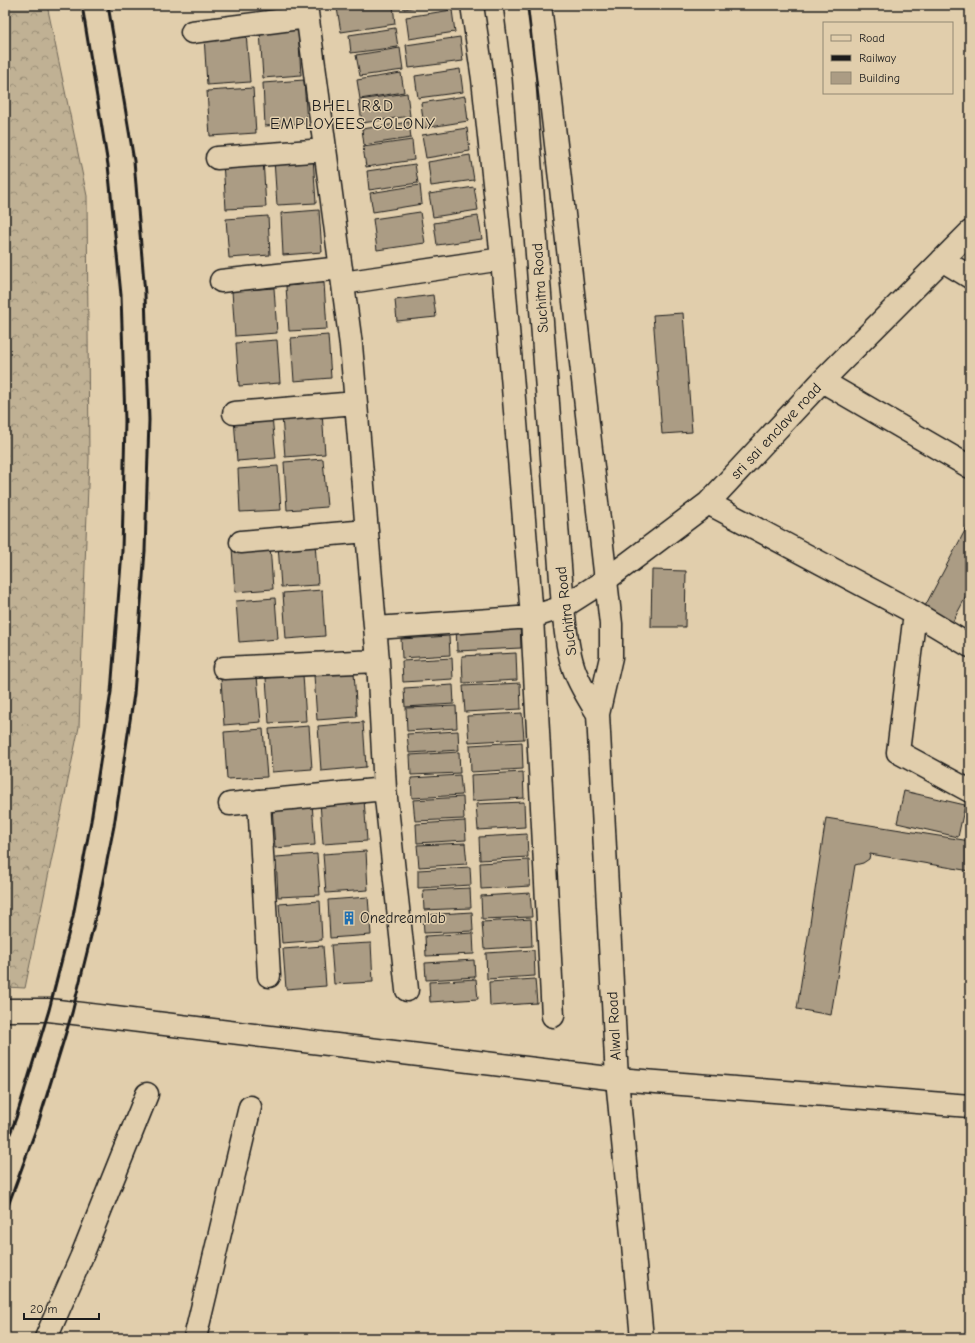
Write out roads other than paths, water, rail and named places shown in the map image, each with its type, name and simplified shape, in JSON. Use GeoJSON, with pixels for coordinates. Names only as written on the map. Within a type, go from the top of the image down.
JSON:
{"type":"FeatureCollection","features":[{"type":"Feature","properties":{"kind":"street"},"geometry":{"type":"LineString","coordinates":[[472,5],[483,80],[502,259],[532,617],[553,1016]]}},
{"type":"Feature","properties":{"kind":"street","name":"Suchitra Road"},"geometry":{"type":"LineString","coordinates":[[515,5],[524,78],[567,644],[573,667],[598,714]]}},
{"type":"Feature","properties":{"kind":"street","name":"Suchitra Road"},"geometry":{"type":"LineString","coordinates":[[540,5],[611,624],[611,657],[598,714]]}},
{"type":"Feature","properties":{"kind":"street"},"geometry":{"type":"LineString","coordinates":[[192,32],[307,11],[351,345],[376,628],[386,790],[407,990]]}},
{"type":"Feature","properties":{"kind":"street"},"geometry":{"type":"LineString","coordinates":[[217,158],[325,150]]}},
{"type":"Feature","properties":{"kind":"street","name":"sri sai enclave road"},"geometry":{"type":"LineString","coordinates":[[376,628],[532,617],[563,607],[607,579],[708,503],[822,381],[970,232]]}},
{"type":"Feature","properties":{"kind":"street"},"geometry":{"type":"LineString","coordinates":[[221,280],[342,276],[502,259]]}},
{"type":"Feature","properties":{"kind":"street"},"geometry":{"type":"LineString","coordinates":[[942,260],[970,277]]}},
{"type":"Feature","properties":{"kind":"street"},"geometry":{"type":"LineString","coordinates":[[822,381],[970,467]]}},
{"type":"Feature","properties":{"kind":"street"},"geometry":{"type":"LineString","coordinates":[[234,414],[356,403]]}},
{"type":"Feature","properties":{"kind":"street"},"geometry":{"type":"LineString","coordinates":[[708,503],[915,613],[970,646]]}},
{"type":"Feature","properties":{"kind":"street"},"geometry":{"type":"LineString","coordinates":[[242,542],[367,531]]}},
{"type":"Feature","properties":{"kind":"street"},"geometry":{"type":"LineString","coordinates":[[915,613],[898,752],[970,791]]}},
{"type":"Feature","properties":{"kind":"street"},"geometry":{"type":"LineString","coordinates":[[224,668],[378,661]]}},
{"type":"Feature","properties":{"kind":"street","name":"Alwal Road"},"geometry":{"type":"LineString","coordinates":[[598,714],[617,1079],[642,1338]]}},
{"type":"Feature","properties":{"kind":"street"},"geometry":{"type":"LineString","coordinates":[[230,804],[386,790]]}},
{"type":"Feature","properties":{"kind":"street"},"geometry":{"type":"LineString","coordinates":[[259,801],[269,976]]}},
{"type":"Feature","properties":{"kind":"street"},"geometry":{"type":"LineString","coordinates":[[5,1010],[49,1010],[617,1079],[970,1106]]}},
{"type":"Feature","properties":{"kind":"street"},"geometry":{"type":"LineString","coordinates":[[46,1338],[81,1258],[147,1094]]}},
{"type":"Feature","properties":{"kind":"street"},"geometry":{"type":"LineString","coordinates":[[195,1338],[250,1107]]}},
{"type":"Feature","properties":{"kind":"railway"},"geometry":{"type":"LineString","coordinates":[[5,1147],[16,1118],[49,1010],[73,916],[91,821],[111,692],[122,551],[125,421],[121,295],[108,165],[82,5]]}},
{"type":"Feature","properties":{"kind":"railway"},"geometry":{"type":"LineString","coordinates":[[5,1214],[38,1124],[72,1013],[95,920],[114,826],[134,694],[145,551],[149,420],[145,294],[134,161],[108,5]]}},
{"type":"Feature","properties":{"kind":"place","name":"Onedreamlab"},"geometry":{"type":"Point","coordinates":[349,918]}},
{"type":"Feature","properties":{"kind":"district","name":"BHEL R&D EMPLOYEES COLONY"},"geometry":{"type":"Point","coordinates":[353,114]}}]}
